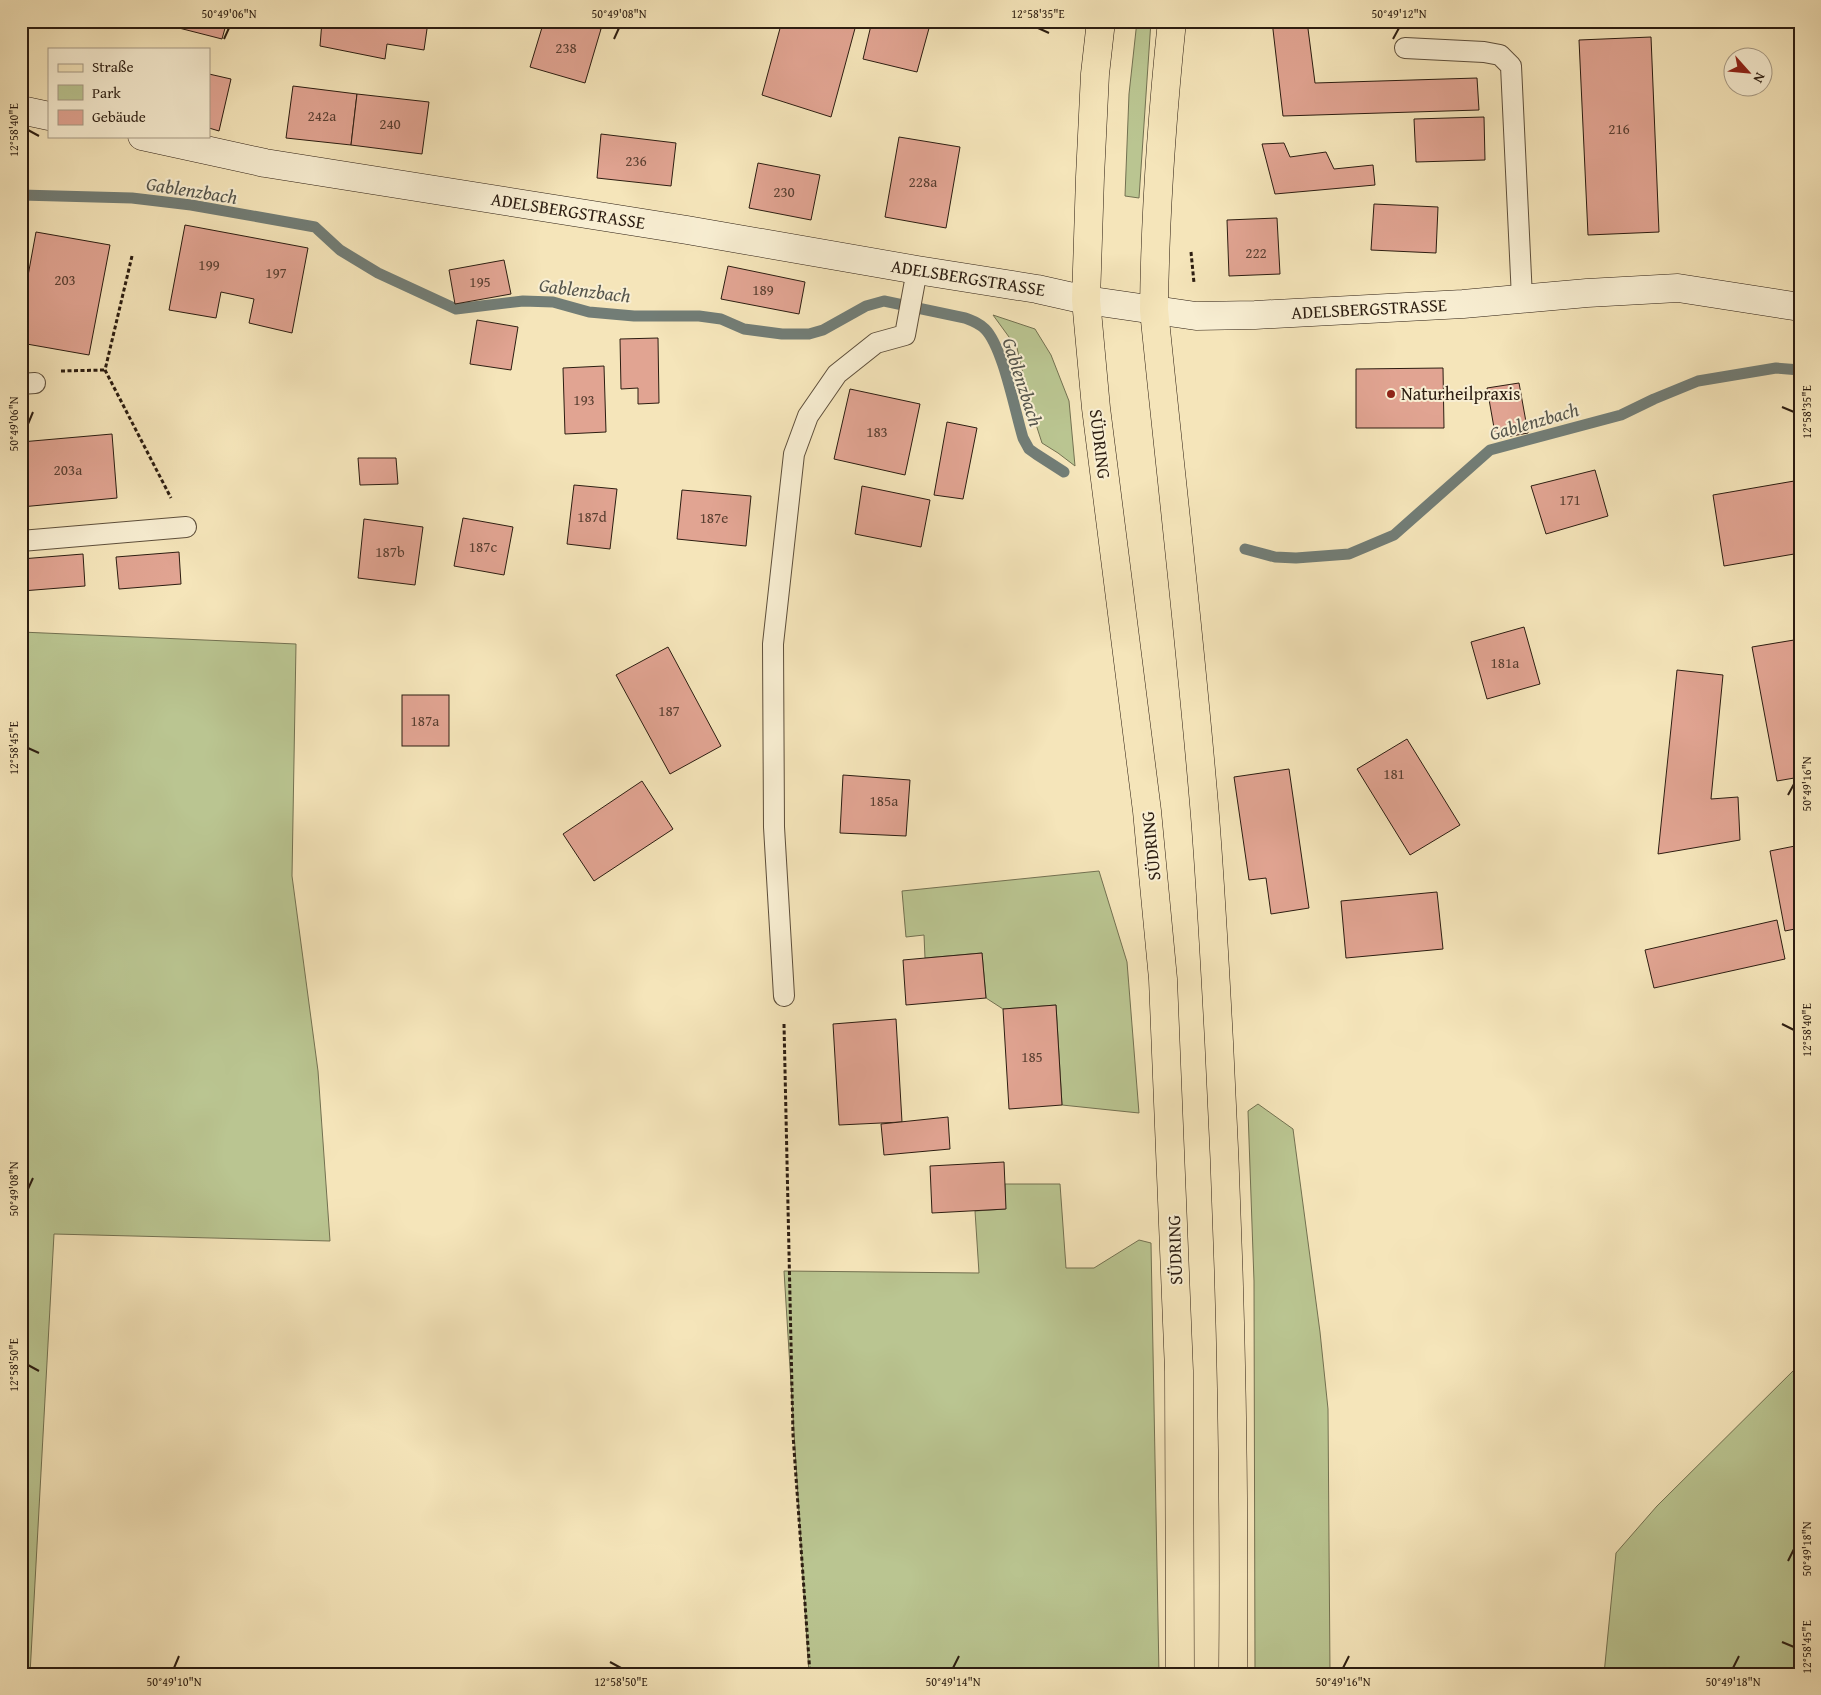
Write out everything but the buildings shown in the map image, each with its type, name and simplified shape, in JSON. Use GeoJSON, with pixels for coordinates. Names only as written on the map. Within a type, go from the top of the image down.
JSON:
{"type":"FeatureCollection","features":[{"type":"Feature","properties":{"kind":"main road","name":"SÜDRING"},"geometry":{"type":"LineString","coordinates":[[1101,21],[1095,74],[1086,300],[1096,408],[1147,811],[1163,979],[1179,1371],[1180,1674]]}},
{"type":"Feature","properties":{"kind":"main road"},"geometry":{"type":"LineString","coordinates":[[1172,21],[1154,246],[1154,310],[1204,808],[1215,968],[1232,1348],[1233,1674]]}},
{"type":"Feature","properties":{"kind":"street"},"geometry":{"type":"LineString","coordinates":[[21,110],[48,116]]}},
{"type":"Feature","properties":{"kind":"street","name":"ADELSBERGSTRASSE"},"geometry":{"type":"LineString","coordinates":[[151,138],[265,163],[687,230],[915,282],[1037,288],[1086,300],[1196,316],[1255,315],[1463,304],[1522,298],[1678,288],[1800,306]]}},
{"type":"Feature","properties":{"kind":"lane"},"geometry":{"type":"LineString","coordinates":[[1405,48],[1500,54],[1511,66],[1522,298]]}},
{"type":"Feature","properties":{"kind":"lane"},"geometry":{"type":"LineString","coordinates":[[784,996],[774,827],[773,644],[794,454],[808,416],[837,374],[876,343],[905,334],[915,282]]}},
{"type":"Feature","properties":{"kind":"lane"},"geometry":{"type":"LineString","coordinates":[[21,541],[186,527]]}},
{"type":"Feature","properties":{"kind":"path"},"geometry":{"type":"LineString","coordinates":[[132,256],[105,370],[186,527]]}},
{"type":"Feature","properties":{"kind":"path"},"geometry":{"type":"LineString","coordinates":[[28,384],[50,372],[105,370]]}},
{"type":"Feature","properties":{"kind":"path"},"geometry":{"type":"LineString","coordinates":[[784,996],[793,1435],[810,1674]]}},
{"type":"Feature","properties":{"kind":"green space"},"geometry":{"type":"Polygon","coordinates":[[[1137,21],[1151,21],[1139,198],[1125,196],[1129,94],[1137,21]]]}},
{"type":"Feature","properties":{"kind":"green space"},"geometry":{"type":"Polygon","coordinates":[[[993,315],[1035,329],[1051,355],[1069,401],[1075,466],[1042,443],[1032,412],[1017,348],[993,315]]]}},
{"type":"Feature","properties":{"kind":"green space"},"geometry":{"type":"Polygon","coordinates":[[[21,632],[296,644],[292,876],[318,1071],[330,1241],[54,1234],[30,1674],[21,1674],[21,632]]]}},
{"type":"Feature","properties":{"kind":"green space"},"geometry":{"type":"Polygon","coordinates":[[[1099,871],[1127,962],[1139,1113],[1062,1105],[1056,1005],[1003,1009],[986,998],[982,953],[925,958],[924,935],[906,937],[902,891],[1099,871]]]}},
{"type":"Feature","properties":{"kind":"green space"},"geometry":{"type":"Polygon","coordinates":[[[1258,1104],[1293,1129],[1320,1332],[1328,1409],[1330,1674],[1255,1674],[1254,1281],[1248,1111],[1258,1104]]]}},
{"type":"Feature","properties":{"kind":"green space"},"geometry":{"type":"Polygon","coordinates":[[[1005,1184],[1060,1184],[1066,1268],[1094,1268],[1139,1240],[1151,1243],[1159,1674],[809,1674],[784,1271],[979,1273],[975,1211],[1005,1209],[1005,1184]]]}},
{"type":"Feature","properties":{"kind":"green space"},"geometry":{"type":"Polygon","coordinates":[[[1800,1364],[1800,1674],[1604,1674],[1616,1553],[1657,1506],[1800,1364]]]}},
{"type":"Feature","properties":{"kind":"waterway","name":"Gablenzbach"},"geometry":{"type":"LineString","coordinates":[[21,195],[132,198],[191,205],[315,227],[340,250],[378,273],[456,309],[523,301],[553,302],[589,312],[634,316],[699,316],[721,319],[744,329],[782,334],[809,334],[823,330],[866,306],[884,301],[965,318],[985,329],[997,350],[1008,381],[1023,438],[1029,449],[1064,472]]}},
{"type":"Feature","properties":{"kind":"waterway","name":"Gablenzbach"},"geometry":{"type":"LineString","coordinates":[[1245,549],[1275,557],[1296,558],[1349,554],[1394,535],[1490,450],[1621,415],[1698,381],[1776,368],[1800,370]]}},
{"type":"Feature","properties":{"kind":"place","name":"Naturheilpraxis"},"geometry":{"type":"Point","coordinates":[1391,394]}}]}
